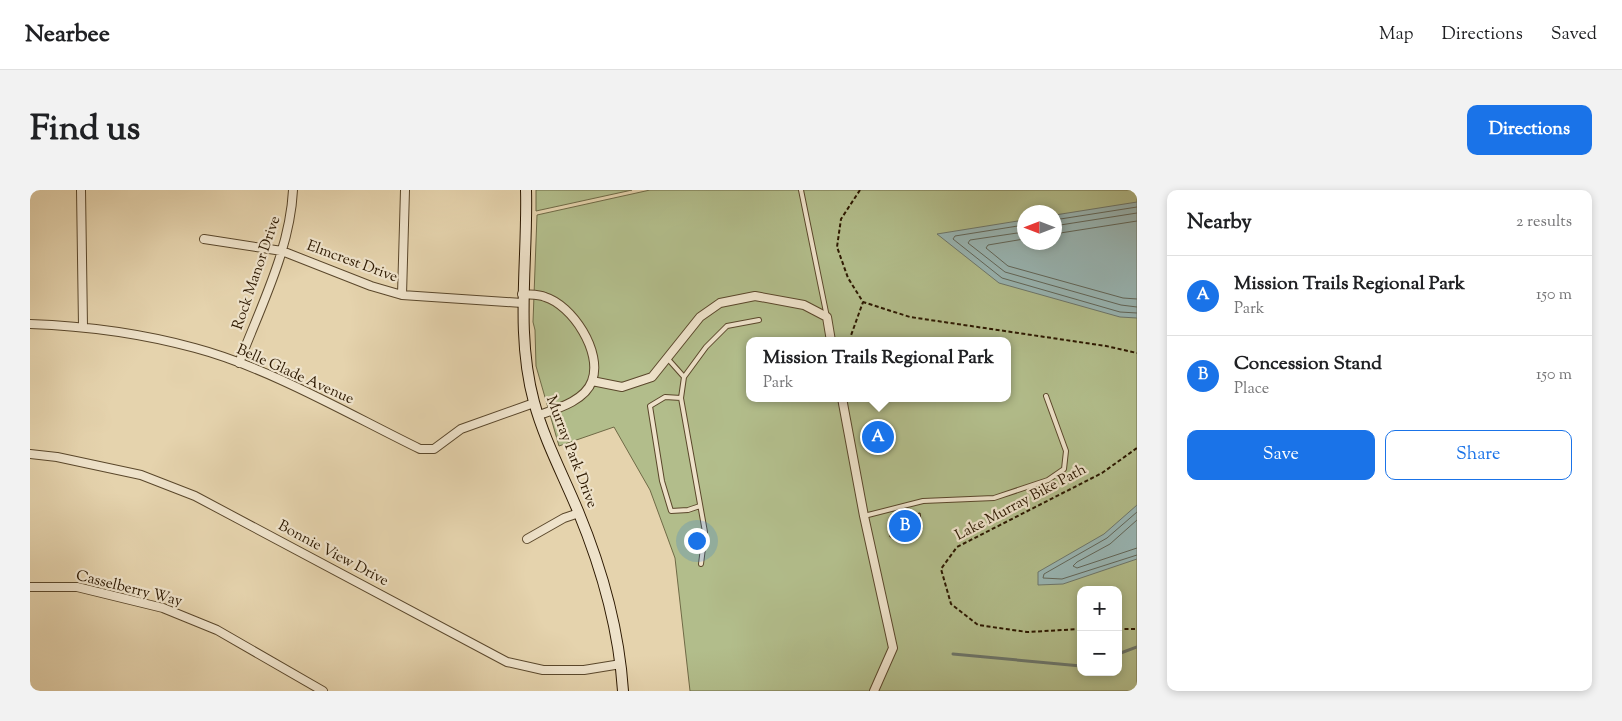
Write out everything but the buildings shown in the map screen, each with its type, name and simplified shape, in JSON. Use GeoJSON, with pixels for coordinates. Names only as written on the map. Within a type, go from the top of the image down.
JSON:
{"type":"FeatureCollection","features":[{"type":"Feature","properties":{"kind":"street"},"geometry":{"type":"LineString","coordinates":[[81,190],[83,326]]}},
{"type":"Feature","properties":{"kind":"street","name":"Rock Manor Drive"},"geometry":{"type":"LineString","coordinates":[[239,363],[282,251],[292,213],[293,190]]}},
{"type":"Feature","properties":{"kind":"street"},"geometry":{"type":"LineString","coordinates":[[402,294],[404,190]]}},
{"type":"Feature","properties":{"kind":"street","name":"Murray Park Drive"},"geometry":{"type":"LineString","coordinates":[[526,190],[527,222],[522,298],[524,352],[534,403],[600,569],[622,664],[623,691]]}},
{"type":"Feature","properties":{"kind":"street","name":"Elmcrest Drive"},"geometry":{"type":"LineString","coordinates":[[204,239],[282,251],[371,286],[402,294],[545,297],[567,312],[579,324],[591,350],[592,381]]}},
{"type":"Feature","properties":{"kind":"street"},"geometry":{"type":"LineString","coordinates":[[539,415],[573,401],[592,381],[622,387],[652,377],[700,318],[720,303],[755,296],[804,305],[827,317],[830,337]]}},
{"type":"Feature","properties":{"kind":"street","name":"Belle Glade Avenue"},"geometry":{"type":"LineString","coordinates":[[30,324],[83,326],[114,330],[196,348],[271,376],[420,449],[434,449],[461,429],[534,403]]}},
{"type":"Feature","properties":{"kind":"street"},"geometry":{"type":"LineString","coordinates":[[843,402],[864,516],[893,648],[874,691]]}},
{"type":"Feature","properties":{"kind":"street","name":"Bonnie View Drive"},"geometry":{"type":"LineString","coordinates":[[30,454],[57,457],[141,475],[195,496],[507,662],[543,670],[584,670],[622,664]]}},
{"type":"Feature","properties":{"kind":"street"},"geometry":{"type":"LineString","coordinates":[[527,539],[564,518],[579,513]]}},
{"type":"Feature","properties":{"kind":"street","name":"Casselberry Way"},"geometry":{"type":"LineString","coordinates":[[30,587],[77,587],[163,608],[218,630],[323,691]]}},
{"type":"Feature","properties":{"kind":"lane"},"geometry":{"type":"LineString","coordinates":[[801,190],[827,317]]}},
{"type":"Feature","properties":{"kind":"lane"},"geometry":{"type":"LineString","coordinates":[[701,564],[705,532],[681,398],[684,376],[706,347],[727,326],[760,320]]}},
{"type":"Feature","properties":{"kind":"lane"},"geometry":{"type":"LineString","coordinates":[[668,359],[684,376]]}},
{"type":"Feature","properties":{"kind":"lane"},"geometry":{"type":"LineString","coordinates":[[864,516],[923,501],[994,498],[1048,480],[1064,469],[1066,451],[1046,396]]}},
{"type":"Feature","properties":{"kind":"lane"},"geometry":{"type":"LineString","coordinates":[[681,398],[664,398],[650,406],[662,481],[671,511],[700,506]]}},
{"type":"Feature","properties":{"kind":"path"},"geometry":{"type":"LineString","coordinates":[[860,190],[841,219],[837,247],[848,278],[863,302],[910,317],[1106,346],[1137,353]]}},
{"type":"Feature","properties":{"kind":"path"},"geometry":{"type":"LineString","coordinates":[[850,337],[863,302]]}},
{"type":"Feature","properties":{"kind":"path","name":"Lake Murray Bike Path"},"geometry":{"type":"LineString","coordinates":[[1077,629],[1027,632],[978,625],[950,604],[941,569],[957,548],[1102,473],[1137,448]]}},
{"type":"Feature","properties":{"kind":"path"},"geometry":{"type":"LineString","coordinates":[[1122,629],[1137,630]]}},
{"type":"Feature","properties":{"kind":"green space"},"geometry":{"type":"Polygon","coordinates":[[[536,190],[632,190],[536,211],[536,190]]]}},
{"type":"Feature","properties":{"kind":"green space"},"geometry":{"type":"Polygon","coordinates":[[[650,190],[1137,190],[1137,691],[690,691],[675,558],[650,490],[614,427],[559,446],[536,366],[533,322],[537,215],[650,190]]]}},
{"type":"Feature","properties":{"kind":"water"},"geometry":{"type":"Polygon","coordinates":[[[1137,202],[1137,318],[1120,317],[999,283],[937,234],[1017,221],[1017,250],[1062,250],[1062,214],[1137,202]]]}},
{"type":"Feature","properties":{"kind":"water"},"geometry":{"type":"Polygon","coordinates":[[[1137,505],[1137,559],[1063,584],[1038,585],[1038,572],[1104,534],[1137,505]]]}},
{"type":"Feature","properties":{"kind":"waterway"},"geometry":{"type":"LineString","coordinates":[[1122,653],[1137,647]]}},
{"type":"Feature","properties":{"kind":"waterway"},"geometry":{"type":"LineString","coordinates":[[953,654],[1077,666]]}},
{"type":"Feature","properties":{"kind":"place","name":"Mission Trails Regional Park"},"geometry":{"type":"Point","coordinates":[878,437]}},
{"type":"Feature","properties":{"kind":"place","name":"Concession Stand"},"geometry":{"type":"Point","coordinates":[905,526]}}]}
